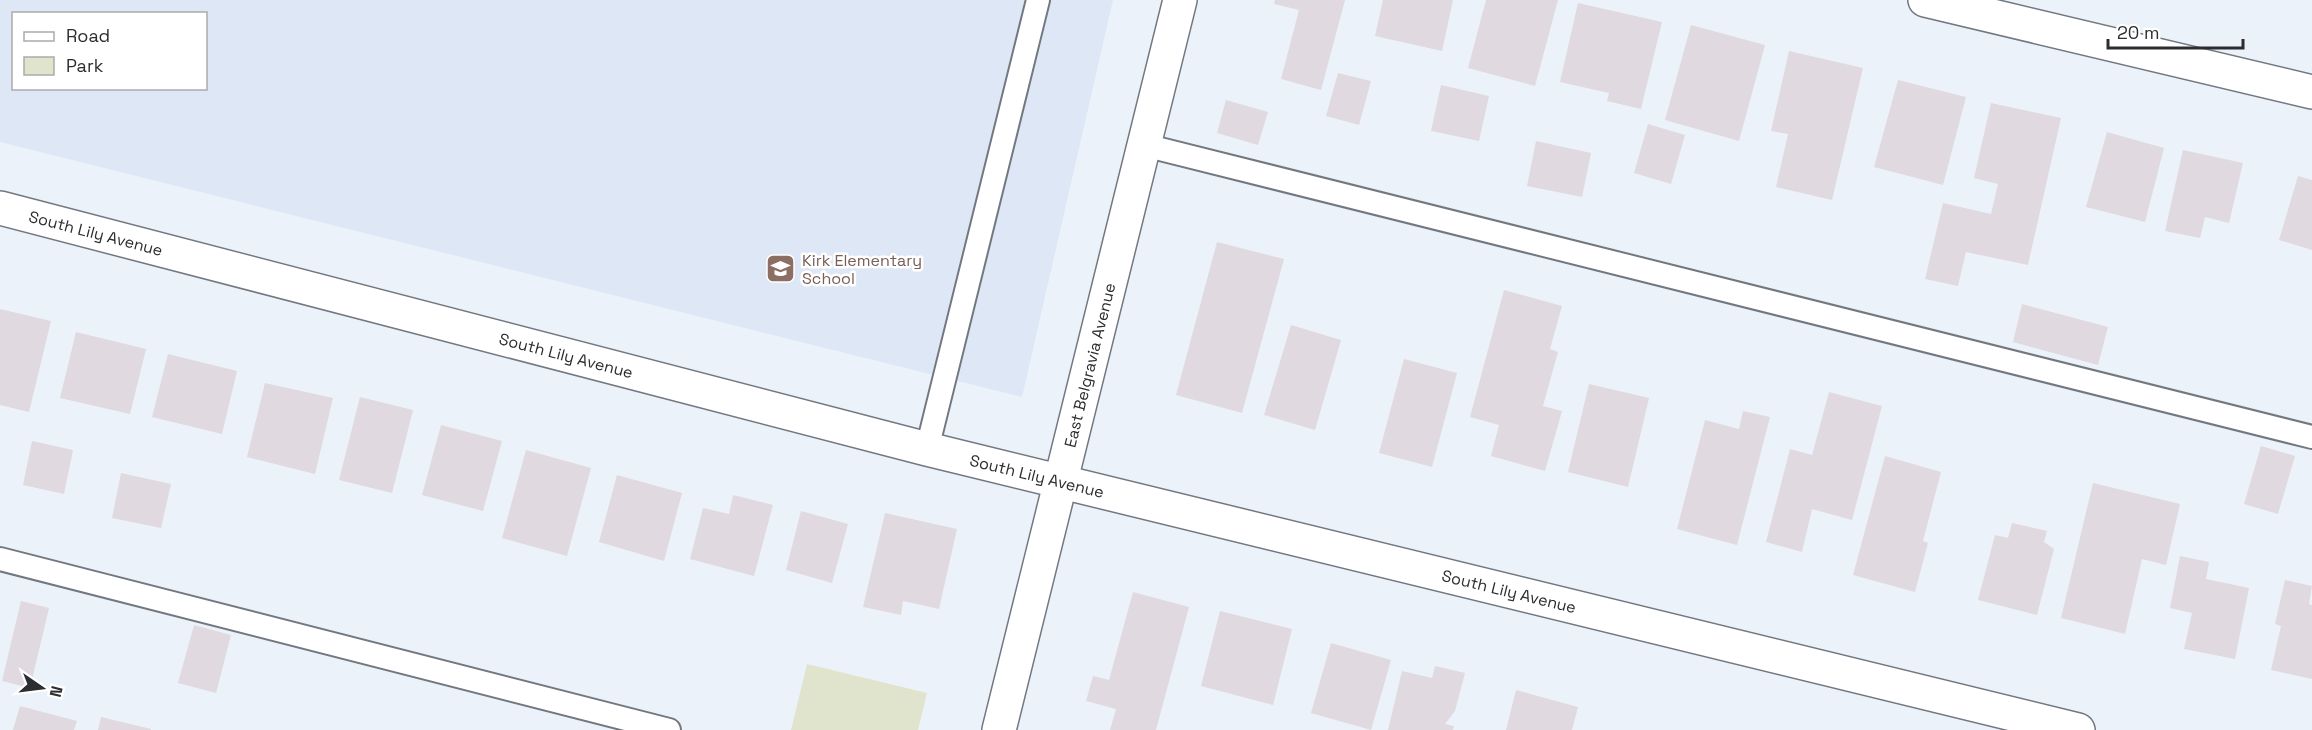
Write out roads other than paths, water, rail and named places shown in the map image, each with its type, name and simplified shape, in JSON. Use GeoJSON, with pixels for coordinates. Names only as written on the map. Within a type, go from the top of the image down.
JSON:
{"type":"FeatureCollection","features":[{"type":"Feature","properties":{"kind":"street","name":"East Belgravia Avenue"},"geometry":{"type":"LineString","coordinates":[[999,730],[1180,0]]}},
{"type":"Feature","properties":{"kind":"street"},"geometry":{"type":"LineString","coordinates":[[1925,0],[2312,92]]}},
{"type":"Feature","properties":{"kind":"street","name":"South Lily Avenue"},"geometry":{"type":"LineString","coordinates":[[0,208],[927,449],[2078,730]]}},
{"type":"Feature","properties":{"kind":"lane"},"geometry":{"type":"LineString","coordinates":[[927,449],[943,376],[1038,0]]}},
{"type":"Feature","properties":{"kind":"lane"},"geometry":{"type":"LineString","coordinates":[[1144,146],[2312,437]]}},
{"type":"Feature","properties":{"kind":"lane"},"geometry":{"type":"LineString","coordinates":[[0,559],[669,730]]}},
{"type":"Feature","properties":{"kind":"place","name":"Kirk Elementary School"},"geometry":{"type":"Point","coordinates":[781,269]}}]}
